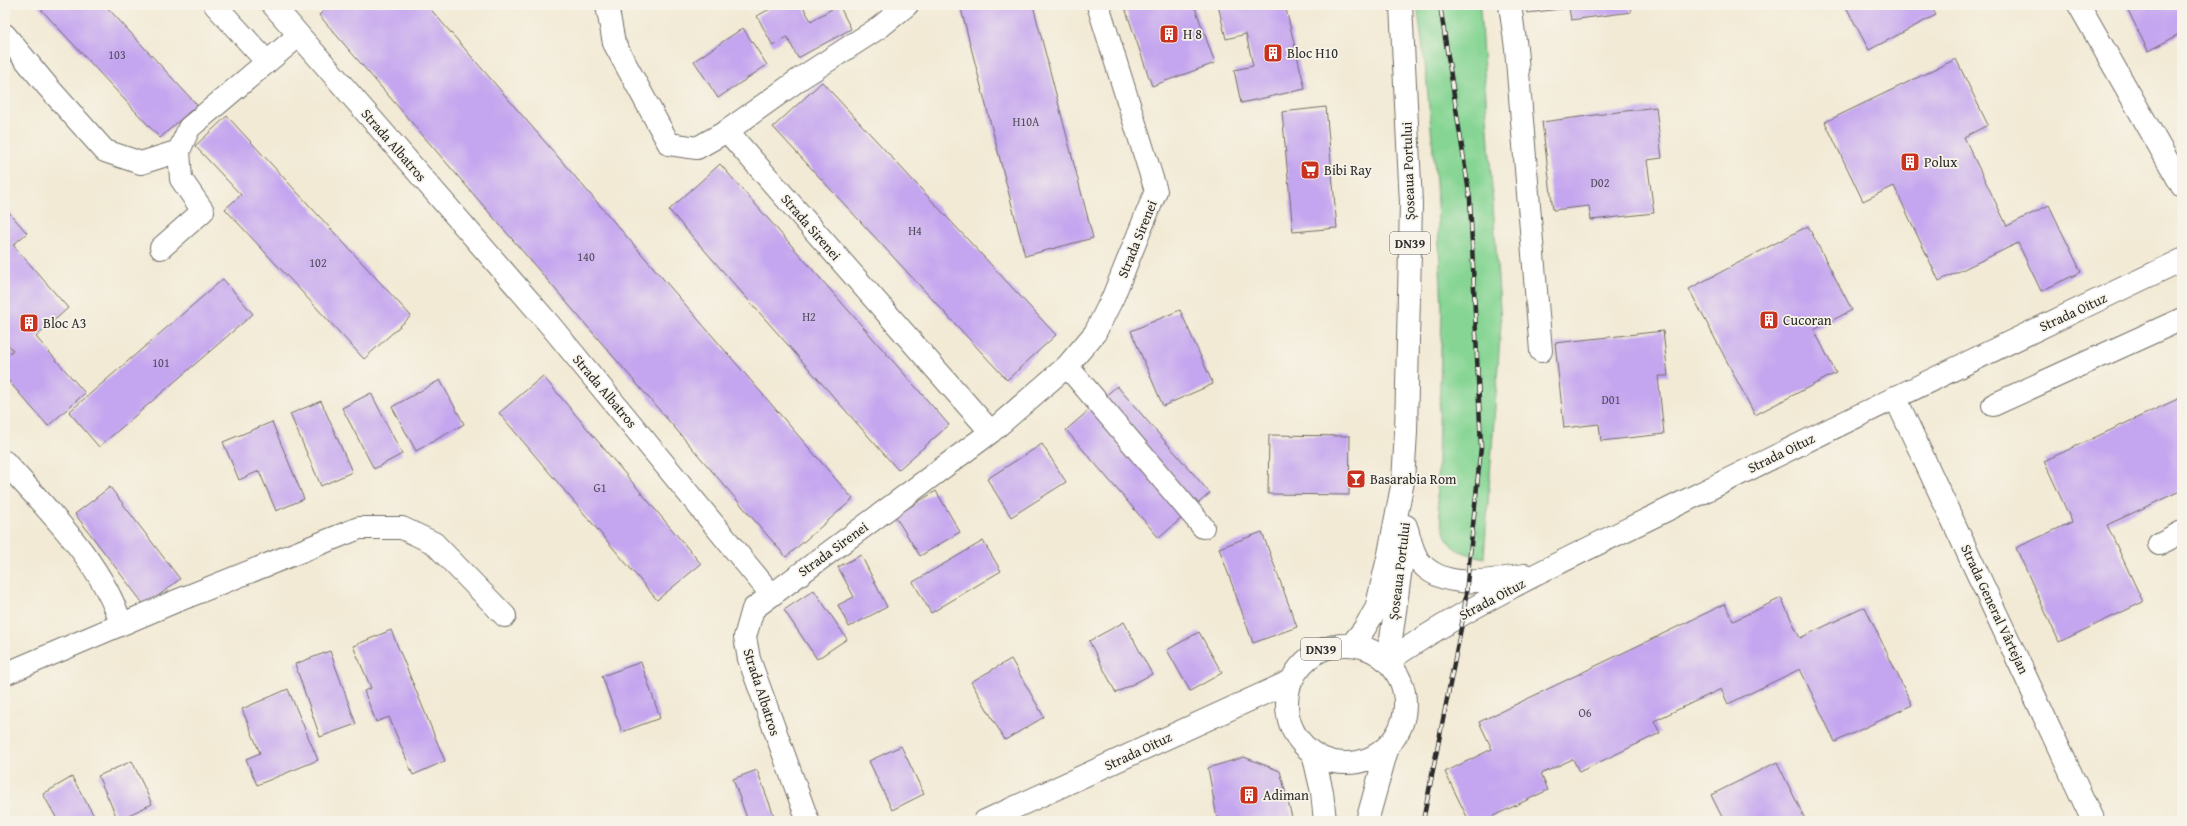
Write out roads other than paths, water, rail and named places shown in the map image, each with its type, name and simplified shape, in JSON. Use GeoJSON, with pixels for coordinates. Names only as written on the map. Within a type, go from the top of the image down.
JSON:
{"type":"FeatureCollection","features":[{"type":"Feature","properties":{"kind":"street"},"geometry":{"type":"LineString","coordinates":[[215,5],[267,62]]}},
{"type":"Feature","properties":{"kind":"street","name":"Strada Albatros"},"geometry":{"type":"LineString","coordinates":[[273,5],[298,36],[550,325],[771,594],[752,609],[745,637],[749,659],[759,689],[808,821]]}},
{"type":"Feature","properties":{"kind":"street"},"geometry":{"type":"LineString","coordinates":[[607,5],[614,42],[669,144],[696,148],[727,131],[801,78],[880,27],[907,5]]}},
{"type":"Feature","properties":{"kind":"street","name":"Strada Sirenei"},"geometry":{"type":"LineString","coordinates":[[771,594],[991,432],[1038,394],[1067,366],[1095,333],[1113,297],[1156,191],[1098,5]]}},
{"type":"Feature","properties":{"kind":"street","name":"Șoseaua Portului"},"geometry":{"type":"LineString","coordinates":[[1388,661],[1406,526],[1403,481],[1411,203],[1401,5]]}},
{"type":"Feature","properties":{"kind":"street"},"geometry":{"type":"LineString","coordinates":[[1510,5],[1516,48],[1541,351]]}},
{"type":"Feature","properties":{"kind":"street"},"geometry":{"type":"LineString","coordinates":[[2079,5],[2182,186]]}},
{"type":"Feature","properties":{"kind":"street"},"geometry":{"type":"LineString","coordinates":[[5,35],[48,88],[105,151],[141,163],[179,151]]}},
{"type":"Feature","properties":{"kind":"street"},"geometry":{"type":"LineString","coordinates":[[161,248],[203,211],[181,180],[179,151],[189,128],[298,36]]}},
{"type":"Feature","properties":{"kind":"street","name":"Strada Sirenei"},"geometry":{"type":"LineString","coordinates":[[727,131],[991,432]]}},
{"type":"Feature","properties":{"kind":"street","name":"Strada Oituz"},"geometry":{"type":"LineString","coordinates":[[1388,661],[1422,638],[1464,613],[1540,573],[1895,397],[2182,260]]}},
{"type":"Feature","properties":{"kind":"street"},"geometry":{"type":"LineString","coordinates":[[1994,405],[2182,320]]}},
{"type":"Feature","properties":{"kind":"street"},"geometry":{"type":"LineString","coordinates":[[1067,366],[1203,526]]}},
{"type":"Feature","properties":{"kind":"street","name":"Strada General Vârtejan"},"geometry":{"type":"LineString","coordinates":[[1895,397],[2093,821]]}},
{"type":"Feature","properties":{"kind":"street"},"geometry":{"type":"LineString","coordinates":[[5,462],[88,560],[102,581],[115,605],[121,624]]}},
{"type":"Feature","properties":{"kind":"street","name":"Șoseaua Portului"},"geometry":{"type":"LineString","coordinates":[[1352,644],[1370,620],[1378,602],[1403,481]]}},
{"type":"Feature","properties":{"kind":"street"},"geometry":{"type":"LineString","coordinates":[[1406,526],[1419,561],[1427,569],[1438,575],[1468,583],[1540,573]]}},
{"type":"Feature","properties":{"kind":"street"},"geometry":{"type":"LineString","coordinates":[[5,674],[121,624],[359,528],[402,528],[434,543],[505,616]]}},
{"type":"Feature","properties":{"kind":"street"},"geometry":{"type":"LineString","coordinates":[[2159,544],[2182,532]]}},
{"type":"Feature","properties":{"kind":"street","name":"DN39"},"geometry":{"type":"LineString","coordinates":[[1352,644],[1365,647],[1388,661],[1403,685],[1406,704],[1403,722],[1394,739],[1388,746],[1371,758],[1352,763],[1332,761],[1313,753],[1299,739],[1289,720],[1288,693],[1291,681],[1303,664],[1321,649],[1336,645],[1352,644]]}},
{"type":"Feature","properties":{"kind":"street","name":"Strada Oituz"},"geometry":{"type":"LineString","coordinates":[[985,821],[1291,681]]}},
{"type":"Feature","properties":{"kind":"street","name":"DN39"},"geometry":{"type":"LineString","coordinates":[[1367,821],[1388,746]]}},
{"type":"Feature","properties":{"kind":"street"},"geometry":{"type":"LineString","coordinates":[[1313,753],[1322,792],[1325,821]]}},
{"type":"Feature","properties":{"kind":"railway"},"geometry":{"type":"LineString","coordinates":[[1423,821],[1464,613],[1481,447],[1470,199],[1440,5]]}},
{"type":"Feature","properties":{"kind":"place","name":"H 8"},"geometry":{"type":"Point","coordinates":[1169,34]}},
{"type":"Feature","properties":{"kind":"place","name":"Bloc H10"},"geometry":{"type":"Point","coordinates":[1273,53]}},
{"type":"Feature","properties":{"kind":"place","name":"Polux"},"geometry":{"type":"Point","coordinates":[1910,162]}},
{"type":"Feature","properties":{"kind":"place","name":"Bibi Ray"},"geometry":{"type":"Point","coordinates":[1310,170]}},
{"type":"Feature","properties":{"kind":"place","name":"Cucoran"},"geometry":{"type":"Point","coordinates":[1769,320]}},
{"type":"Feature","properties":{"kind":"place","name":"Bloc A3"},"geometry":{"type":"Point","coordinates":[29,323]}},
{"type":"Feature","properties":{"kind":"place","name":"Basarabia Rom"},"geometry":{"type":"Point","coordinates":[1356,479]}},
{"type":"Feature","properties":{"kind":"place","name":"Adiman"},"geometry":{"type":"Point","coordinates":[1249,795]}}]}
